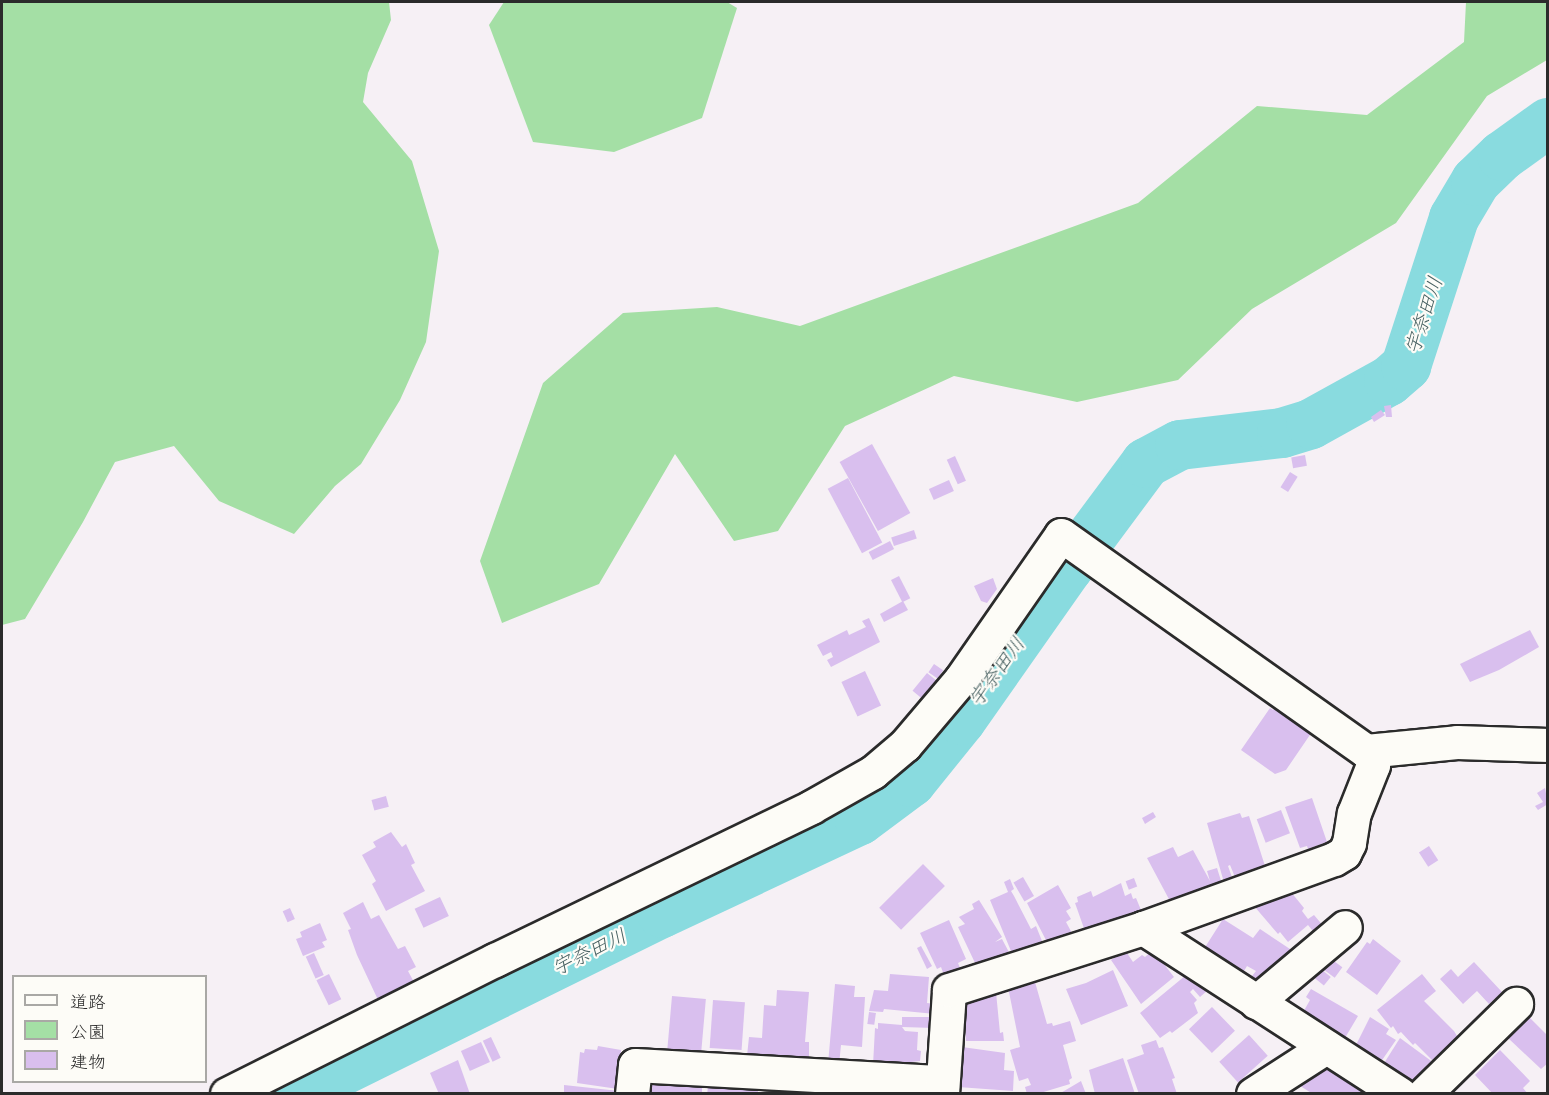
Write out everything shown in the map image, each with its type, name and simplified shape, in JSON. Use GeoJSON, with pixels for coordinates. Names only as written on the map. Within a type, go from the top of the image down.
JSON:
{"type":"FeatureCollection","features":[{"type":"Feature","properties":{"kind":"street"},"geometry":{"type":"LineString","coordinates":[[226,1094],[495,960],[812,807],[873,772],[905,745],[961,679],[1061,535],[1366,752],[1457,742],[1548,745]]}},
{"type":"Feature","properties":{"kind":"street"},"geometry":{"type":"LineString","coordinates":[[632,1094],[635,1065],[778,1083],[942,1088],[949,990],[1143,928],[1334,859],[1344,853],[1349,843],[1354,813],[1373,765],[1372,751]]}},
{"type":"Feature","properties":{"kind":"street"},"geometry":{"type":"LineString","coordinates":[[1256,1002],[1345,927]]}},
{"type":"Feature","properties":{"kind":"street"},"geometry":{"type":"LineString","coordinates":[[1143,928],[1400,1094]]}},
{"type":"Feature","properties":{"kind":"street"},"geometry":{"type":"LineString","coordinates":[[1424,1094],[1516,1004]]}},
{"type":"Feature","properties":{"kind":"street"},"geometry":{"type":"LineString","coordinates":[[1253,1094],[1326,1047]]}},
{"type":"Feature","properties":{"kind":"green space"},"geometry":{"type":"Polygon","coordinates":[[[2,2],[389,2],[391,20],[368,73],[363,102],[412,161],[439,251],[426,342],[400,400],[361,464],[335,486],[294,534],[219,501],[174,446],[115,462],[83,522],[25,619],[2,625],[2,2]]]}},
{"type":"Feature","properties":{"kind":"green space"},"geometry":{"type":"Polygon","coordinates":[[[504,2],[727,2],[737,8],[702,118],[614,152],[533,142],[489,25],[504,2]]]}},
{"type":"Feature","properties":{"kind":"green space"},"geometry":{"type":"Polygon","coordinates":[[[1466,2],[1547,2],[1547,60],[1487,96],[1396,223],[1252,309],[1178,380],[1077,402],[954,376],[845,426],[778,531],[734,541],[675,454],[599,584],[502,623],[480,561],[543,383],[623,313],[717,307],[800,326],[1138,203],[1257,106],[1367,115],[1464,42],[1466,2]]]}},
{"type":"Feature","properties":{"kind":"building"},"geometry":{"type":"Polygon","coordinates":[[[1391,405],[1392,417],[1386,417],[1384,406],[1391,405]]]}},
{"type":"Feature","properties":{"kind":"building"},"geometry":{"type":"Polygon","coordinates":[[[1381,410],[1385,415],[1374,422],[1371,417],[1381,410]]]}},
{"type":"Feature","properties":{"kind":"building"},"geometry":{"type":"Polygon","coordinates":[[[872,444],[910,513],[878,531],[840,462],[872,444]]]}},
{"type":"Feature","properties":{"kind":"building"},"geometry":{"type":"Polygon","coordinates":[[[1305,455],[1307,466],[1293,468],[1291,457],[1305,455]]]}},
{"type":"Feature","properties":{"kind":"building"},"geometry":{"type":"Polygon","coordinates":[[[955,456],[966,481],[958,484],[947,460],[955,456]]]}},
{"type":"Feature","properties":{"kind":"building"},"geometry":{"type":"Polygon","coordinates":[[[1290,472],[1298,477],[1288,492],[1280,487],[1290,472]]]}},
{"type":"Feature","properties":{"kind":"building"},"geometry":{"type":"Polygon","coordinates":[[[848,478],[882,542],[862,553],[828,489],[848,478]]]}},
{"type":"Feature","properties":{"kind":"building"},"geometry":{"type":"Polygon","coordinates":[[[949,480],[954,491],[934,500],[929,489],[949,480]]]}},
{"type":"Feature","properties":{"kind":"building"},"geometry":{"type":"Polygon","coordinates":[[[914,530],[917,539],[894,546],[891,537],[914,530]]]}},
{"type":"Feature","properties":{"kind":"building"},"geometry":{"type":"Polygon","coordinates":[[[890,541],[894,549],[873,560],[869,552],[890,541]]]}},
{"type":"Feature","properties":{"kind":"building"},"geometry":{"type":"Polygon","coordinates":[[[899,576],[910,598],[902,602],[891,580],[899,576]]]}},
{"type":"Feature","properties":{"kind":"building"},"geometry":{"type":"Polygon","coordinates":[[[993,578],[997,589],[987,603],[981,601],[974,586],[993,578]]]}},
{"type":"Feature","properties":{"kind":"building"},"geometry":{"type":"Polygon","coordinates":[[[903,601],[908,610],[884,622],[880,614],[903,601]]]}},
{"type":"Feature","properties":{"kind":"building"},"geometry":{"type":"Polygon","coordinates":[[[869,618],[880,642],[831,667],[827,660],[833,657],[831,652],[823,656],[817,645],[847,630],[849,635],[866,627],[862,621],[869,618]]]}},
{"type":"Feature","properties":{"kind":"building"},"geometry":{"type":"Polygon","coordinates":[[[1530,630],[1539,647],[1499,670],[1470,682],[1460,664],[1530,630]]]}},
{"type":"Feature","properties":{"kind":"building"},"geometry":{"type":"Polygon","coordinates":[[[934,664],[943,670],[938,678],[928,672],[934,664]]]}},
{"type":"Feature","properties":{"kind":"building"},"geometry":{"type":"Polygon","coordinates":[[[865,671],[881,705],[857,716],[841,682],[865,671]]]}},
{"type":"Feature","properties":{"kind":"building"},"geometry":{"type":"Polygon","coordinates":[[[927,673],[938,682],[923,700],[913,691],[927,673]]]}},
{"type":"Feature","properties":{"kind":"building"},"geometry":{"type":"Polygon","coordinates":[[[1279,703],[1314,729],[1286,770],[1275,774],[1241,750],[1270,708],[1273,710],[1279,703]]]}},
{"type":"Feature","properties":{"kind":"building"},"geometry":{"type":"Polygon","coordinates":[[[1545,788],[1548,804],[1538,810],[1535,806],[1543,802],[1537,793],[1545,788]]]}},
{"type":"Feature","properties":{"kind":"building"},"geometry":{"type":"Polygon","coordinates":[[[386,796],[389,807],[374,811],[372,800],[386,796]]]}},
{"type":"Feature","properties":{"kind":"building"},"geometry":{"type":"Polygon","coordinates":[[[1312,798],[1327,842],[1308,849],[1307,846],[1300,848],[1285,807],[1312,798]]]}},
{"type":"Feature","properties":{"kind":"building"},"geometry":{"type":"Polygon","coordinates":[[[1281,810],[1290,833],[1266,843],[1257,819],[1281,810]]]}},
{"type":"Feature","properties":{"kind":"building"},"geometry":{"type":"Polygon","coordinates":[[[1153,812],[1156,817],[1145,824],[1142,818],[1153,812]]]}},
{"type":"Feature","properties":{"kind":"building"},"geometry":{"type":"Polygon","coordinates":[[[1240,813],[1242,818],[1249,816],[1265,866],[1247,872],[1249,878],[1237,882],[1230,865],[1228,866],[1234,883],[1225,886],[1207,823],[1240,813]]]}},
{"type":"Feature","properties":{"kind":"building"},"geometry":{"type":"Polygon","coordinates":[[[391,832],[402,847],[406,844],[415,863],[411,865],[425,891],[386,911],[372,884],[376,881],[362,855],[376,847],[373,842],[391,832]]]}},
{"type":"Feature","properties":{"kind":"building"},"geometry":{"type":"Polygon","coordinates":[[[1429,846],[1438,860],[1428,867],[1419,853],[1429,846]]]}},
{"type":"Feature","properties":{"kind":"building"},"geometry":{"type":"Polygon","coordinates":[[[1173,847],[1178,857],[1193,850],[1210,881],[1207,871],[1217,868],[1223,887],[1171,903],[1147,858],[1173,847]]]}},
{"type":"Feature","properties":{"kind":"building"},"geometry":{"type":"Polygon","coordinates":[[[923,864],[945,886],[901,930],[879,908],[923,864]]]}},
{"type":"Feature","properties":{"kind":"building"},"geometry":{"type":"Polygon","coordinates":[[[1023,877],[1034,896],[1024,902],[1013,882],[1023,877]]]}},
{"type":"Feature","properties":{"kind":"building"},"geometry":{"type":"Polygon","coordinates":[[[1134,878],[1137,886],[1129,890],[1126,881],[1134,878]]]}},
{"type":"Feature","properties":{"kind":"building"},"geometry":{"type":"Polygon","coordinates":[[[1010,879],[1014,889],[1011,891],[1031,929],[1036,926],[1044,946],[1032,951],[1030,946],[1013,956],[990,900],[1008,892],[1004,882],[1010,879]]]}},
{"type":"Feature","properties":{"kind":"building"},"geometry":{"type":"Polygon","coordinates":[[[1121,883],[1125,896],[1131,893],[1141,910],[1131,914],[1132,918],[1086,934],[1075,903],[1078,902],[1077,897],[1091,891],[1093,897],[1121,883]]]}},
{"type":"Feature","properties":{"kind":"building"},"geometry":{"type":"Polygon","coordinates":[[[1058,885],[1071,908],[1066,911],[1071,919],[1066,922],[1073,935],[1049,946],[1027,903],[1058,885]]]}},
{"type":"Feature","properties":{"kind":"building"},"geometry":{"type":"Polygon","coordinates":[[[1282,891],[1287,895],[1291,892],[1304,908],[1302,911],[1308,919],[1314,915],[1325,928],[1316,935],[1308,925],[1288,942],[1280,932],[1278,934],[1254,906],[1266,897],[1269,901],[1282,891]]]}},
{"type":"Feature","properties":{"kind":"building"},"geometry":{"type":"Polygon","coordinates":[[[440,897],[449,916],[423,928],[415,909],[440,897]]]}},
{"type":"Feature","properties":{"kind":"building"},"geometry":{"type":"Polygon","coordinates":[[[979,900],[1002,937],[995,942],[1002,939],[1011,956],[1003,960],[1001,955],[976,965],[958,927],[965,924],[959,917],[974,909],[972,904],[979,900]]]}},
{"type":"Feature","properties":{"kind":"building"},"geometry":{"type":"Polygon","coordinates":[[[363,902],[371,919],[379,915],[398,949],[405,946],[416,967],[408,971],[415,984],[379,1002],[357,955],[348,930],[351,929],[343,913],[363,902]]]}},
{"type":"Feature","properties":{"kind":"building"},"geometry":{"type":"Polygon","coordinates":[[[290,908],[295,919],[288,922],[283,911],[290,908]]]}},
{"type":"Feature","properties":{"kind":"building"},"geometry":{"type":"Polygon","coordinates":[[[1223,919],[1253,938],[1260,929],[1290,949],[1277,970],[1262,983],[1252,976],[1256,971],[1247,966],[1241,976],[1202,952],[1223,919]]]}},
{"type":"Feature","properties":{"kind":"building"},"geometry":{"type":"Polygon","coordinates":[[[949,920],[966,959],[958,963],[960,968],[944,975],[941,967],[937,969],[920,933],[949,920]]]}},
{"type":"Feature","properties":{"kind":"building"},"geometry":{"type":"Polygon","coordinates":[[[320,923],[327,940],[322,942],[325,947],[303,956],[296,939],[302,937],[300,932],[320,923]]]}},
{"type":"Feature","properties":{"kind":"building"},"geometry":{"type":"Polygon","coordinates":[[[1373,939],[1401,961],[1377,995],[1346,972],[1367,942],[1370,944],[1373,939]]]}},
{"type":"Feature","properties":{"kind":"building"},"geometry":{"type":"Polygon","coordinates":[[[921,946],[932,966],[927,969],[917,948],[921,946]]]}},
{"type":"Feature","properties":{"kind":"building"},"geometry":{"type":"Polygon","coordinates":[[[1125,950],[1133,962],[1142,955],[1145,957],[1153,950],[1174,977],[1141,1004],[1111,960],[1125,950]]]}},
{"type":"Feature","properties":{"kind":"building"},"geometry":{"type":"Polygon","coordinates":[[[314,953],[324,975],[316,979],[306,957],[314,953]]]}},
{"type":"Feature","properties":{"kind":"building"},"geometry":{"type":"Polygon","coordinates":[[[1327,956],[1342,967],[1335,978],[1319,967],[1327,956]]]}},
{"type":"Feature","properties":{"kind":"building"},"geometry":{"type":"Polygon","coordinates":[[[1474,962],[1502,992],[1489,1004],[1477,991],[1463,1004],[1440,979],[1451,969],[1458,977],[1474,962]]]}},
{"type":"Feature","properties":{"kind":"building"},"geometry":{"type":"Polygon","coordinates":[[[1316,965],[1331,977],[1324,986],[1309,974],[1316,965]]]}},
{"type":"Feature","properties":{"kind":"building"},"geometry":{"type":"Polygon","coordinates":[[[1113,970],[1128,1006],[1081,1025],[1066,989],[1086,983],[1113,970]]]}},
{"type":"Feature","properties":{"kind":"building"},"geometry":{"type":"Polygon","coordinates":[[[1191,971],[1208,990],[1200,997],[1193,989],[1190,992],[1197,1000],[1194,1003],[1198,1013],[1172,1033],[1170,1031],[1160,1038],[1140,1013],[1191,971]]]}},
{"type":"Feature","properties":{"kind":"building"},"geometry":{"type":"Polygon","coordinates":[[[329,974],[341,999],[329,1005],[316,980],[329,974]]]}},
{"type":"Feature","properties":{"kind":"building"},"geometry":{"type":"Polygon","coordinates":[[[890,974],[929,977],[927,1003],[936,1004],[935,1014],[884,1009],[883,1012],[869,1011],[874,990],[888,991],[890,974]]]}},
{"type":"Feature","properties":{"kind":"building"},"geometry":{"type":"Polygon","coordinates":[[[1422,974],[1436,991],[1424,1001],[1454,1031],[1460,1041],[1436,1064],[1415,1043],[1413,1045],[1401,1032],[1398,1034],[1393,1026],[1391,1028],[1377,1010],[1422,974]]]}},
{"type":"Feature","properties":{"kind":"building"},"geometry":{"type":"Polygon","coordinates":[[[1035,982],[1047,1024],[1052,1023],[1053,1026],[1070,1021],[1076,1041],[1063,1045],[1072,1078],[1069,1080],[1070,1084],[1037,1094],[1027,1094],[1025,1087],[1031,1085],[1028,1078],[1019,1081],[1010,1050],[1020,1047],[1008,987],[1035,982]]]}},
{"type":"Feature","properties":{"kind":"building"},"geometry":{"type":"Polygon","coordinates":[[[835,984],[855,986],[854,997],[865,997],[862,1047],[841,1045],[839,1065],[828,1064],[835,984]]]}},
{"type":"Feature","properties":{"kind":"building"},"geometry":{"type":"Polygon","coordinates":[[[1000,989],[996,992],[1000,1033],[1003,1032],[1004,1041],[966,1041],[963,995],[1000,989]]]}},
{"type":"Feature","properties":{"kind":"building"},"geometry":{"type":"Polygon","coordinates":[[[1311,989],[1358,1016],[1342,1043],[1301,1016],[1310,1000],[1306,997],[1311,989]]]}},
{"type":"Feature","properties":{"kind":"building"},"geometry":{"type":"Polygon","coordinates":[[[777,990],[809,992],[805,1042],[809,1042],[809,1059],[747,1056],[749,1037],[762,1038],[764,1005],[776,1006],[777,990]]]}},
{"type":"Feature","properties":{"kind":"building"},"geometry":{"type":"Polygon","coordinates":[[[672,996],[706,999],[701,1052],[667,1049],[672,996]]]}},
{"type":"Feature","properties":{"kind":"building"},"geometry":{"type":"Polygon","coordinates":[[[713,1000],[745,1002],[742,1050],[710,1048],[713,1000]]]}},
{"type":"Feature","properties":{"kind":"building"},"geometry":{"type":"Polygon","coordinates":[[[1212,1007],[1235,1031],[1212,1053],[1189,1029],[1212,1007]]]}},
{"type":"Feature","properties":{"kind":"building"},"geometry":{"type":"Polygon","coordinates":[[[869,1012],[876,1013],[874,1025],[867,1024],[869,1012]]]}},
{"type":"Feature","properties":{"kind":"building"},"geometry":{"type":"Polygon","coordinates":[[[902,1017],[935,1017],[934,1028],[902,1027],[905,1031],[918,1032],[917,1050],[921,1051],[920,1061],[911,1062],[910,1068],[873,1065],[875,1028],[878,1029],[878,1023],[902,1025],[902,1017]]]}},
{"type":"Feature","properties":{"kind":"building"},"geometry":{"type":"Polygon","coordinates":[[[1370,1017],[1389,1029],[1386,1034],[1396,1040],[1378,1066],[1354,1049],[1370,1017]]]}},
{"type":"Feature","properties":{"kind":"building"},"geometry":{"type":"Polygon","coordinates":[[[1529,1017],[1548,1036],[1548,1063],[1541,1069],[1508,1038],[1529,1017]]]}},
{"type":"Feature","properties":{"kind":"building"},"geometry":{"type":"Polygon","coordinates":[[[1249,1035],[1268,1056],[1238,1083],[1219,1062],[1249,1035]]]}},
{"type":"Feature","properties":{"kind":"building"},"geometry":{"type":"Polygon","coordinates":[[[491,1037],[501,1058],[493,1062],[483,1041],[491,1037]]]}},
{"type":"Feature","properties":{"kind":"building"},"geometry":{"type":"Polygon","coordinates":[[[1400,1038],[1434,1063],[1412,1087],[1381,1068],[1400,1038]]]}},
{"type":"Feature","properties":{"kind":"building"},"geometry":{"type":"Polygon","coordinates":[[[1156,1040],[1159,1048],[1163,1047],[1175,1078],[1172,1079],[1177,1094],[1139,1094],[1127,1060],[1144,1054],[1141,1045],[1156,1040]]]}},
{"type":"Feature","properties":{"kind":"building"},"geometry":{"type":"Polygon","coordinates":[[[481,1042],[490,1062],[470,1071],[461,1051],[481,1042]]]}},
{"type":"Feature","properties":{"kind":"building"},"geometry":{"type":"Polygon","coordinates":[[[598,1046],[621,1050],[618,1089],[577,1083],[580,1052],[584,1053],[585,1049],[597,1050],[598,1046]]]}},
{"type":"Feature","properties":{"kind":"building"},"geometry":{"type":"Polygon","coordinates":[[[962,1047],[1005,1053],[1004,1070],[1014,1071],[1013,1091],[958,1087],[962,1047]]]}},
{"type":"Feature","properties":{"kind":"building"},"geometry":{"type":"Polygon","coordinates":[[[1500,1050],[1530,1081],[1523,1088],[1528,1094],[1493,1094],[1475,1075],[1500,1050]]]}},
{"type":"Feature","properties":{"kind":"building"},"geometry":{"type":"Polygon","coordinates":[[[1123,1058],[1135,1094],[1095,1094],[1089,1070],[1123,1058]]]}},
{"type":"Feature","properties":{"kind":"building"},"geometry":{"type":"Polygon","coordinates":[[[458,1060],[470,1094],[439,1094],[430,1073],[458,1060]]]}},
{"type":"Feature","properties":{"kind":"building"},"geometry":{"type":"Polygon","coordinates":[[[1325,1062],[1370,1094],[1313,1094],[1297,1084],[1325,1062]]]}},
{"type":"Feature","properties":{"kind":"building"},"geometry":{"type":"Polygon","coordinates":[[[648,1075],[695,1078],[694,1086],[702,1087],[702,1094],[646,1094],[648,1075]]]}},
{"type":"Feature","properties":{"kind":"building"},"geometry":{"type":"Polygon","coordinates":[[[1081,1081],[1086,1094],[1059,1094],[1081,1081]]]}},
{"type":"Feature","properties":{"kind":"building"},"geometry":{"type":"Polygon","coordinates":[[[721,1084],[758,1089],[758,1094],[707,1094],[708,1087],[720,1089],[721,1084]]]}},
{"type":"Feature","properties":{"kind":"building"},"geometry":{"type":"Polygon","coordinates":[[[564,1085],[619,1091],[619,1094],[564,1094],[564,1085]]]}},
{"type":"Feature","properties":{"kind":"waterway","name":"宇奈田川"},"geometry":{"type":"LineString","coordinates":[[295,1094],[662,913],[860,820],[911,782],[961,720],[1068,568],[1146,463],[1180,445],[1282,433],[1311,424],[1389,381],[1406,366],[1454,218],[1476,181],[1502,156],[1548,123]]}}]}
